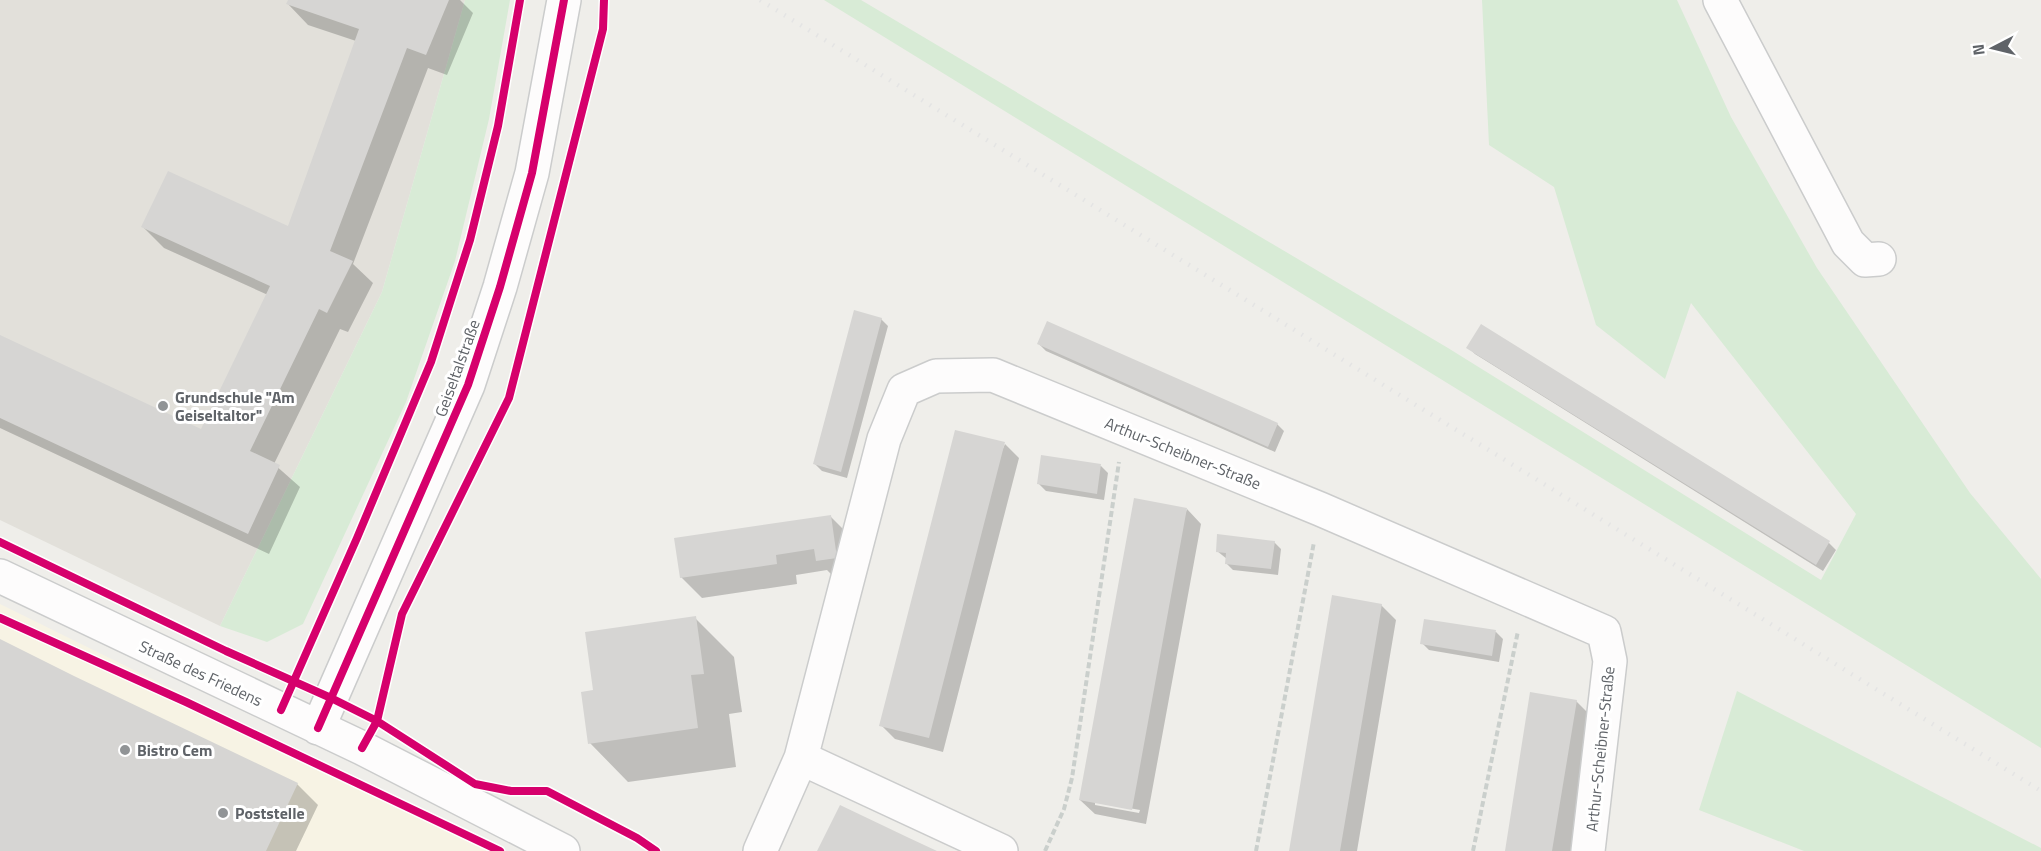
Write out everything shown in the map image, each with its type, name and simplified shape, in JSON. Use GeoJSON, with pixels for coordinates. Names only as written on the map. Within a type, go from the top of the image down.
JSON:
{"type":"FeatureCollection","features":[{"type":"Feature","properties":{"kind":"street","name":"Geiseltalstraße"},"geometry":{"type":"LineString","coordinates":[[318,728],[468,385],[500,287],[532,173],[564,0]]}},
{"type":"Feature","properties":{"kind":"street"},"geometry":{"type":"LineString","coordinates":[[1720,0],[1848,243],[1865,260],[1879,259]]}},
{"type":"Feature","properties":{"kind":"street","name":"Arthur-Scheibner-Straße"},"geometry":{"type":"LineString","coordinates":[[760,851],[801,758],[884,439],[904,390],[936,376],[993,375],[1320,509],[1604,632],[1610,661],[1588,851]]}},
{"type":"Feature","properties":{"kind":"street","name":"Straße des Friedens"},"geometry":{"type":"LineString","coordinates":[[0,576],[318,728],[563,851]]}},
{"type":"Feature","properties":{"kind":"street"},"geometry":{"type":"LineString","coordinates":[[801,758],[1001,851]]}},
{"type":"Feature","properties":{"kind":"path"},"geometry":{"type":"LineString","coordinates":[[1045,851],[1064,809],[1072,778],[1124,429]]}},
{"type":"Feature","properties":{"kind":"path"},"geometry":{"type":"LineString","coordinates":[[1256,851],[1320,509]]}},
{"type":"Feature","properties":{"kind":"path"},"geometry":{"type":"LineString","coordinates":[[1473,851],[1525,598]]}},
{"type":"Feature","properties":{"kind":"shaded area","name":"Grundschule \"Am Geiseltaltor\""},"geometry":{"type":"Polygon","coordinates":[[[0,0],[465,0],[382,292],[220,626],[0,520],[0,0]]]}},
{"type":"Feature","properties":{"kind":"shaded area"},"geometry":{"type":"Polygon","coordinates":[[[0,604],[501,851],[0,851],[0,604]]]}},
{"type":"Feature","properties":{"kind":"green space"},"geometry":{"type":"Polygon","coordinates":[[[465,0],[510,0],[489,119],[455,261],[406,402],[303,624],[267,642],[220,626],[382,292],[465,0]]]}},
{"type":"Feature","properties":{"kind":"green space"},"geometry":{"type":"Polygon","coordinates":[[[824,0],[861,0],[1448,348],[1821,580],[1856,514],[1691,303],[1665,379],[1596,325],[1554,187],[1489,145],[1482,0],[1677,0],[1731,117],[1817,268],[1970,493],[2041,579],[2041,748],[824,0]]]}},
{"type":"Feature","properties":{"kind":"green space"},"geometry":{"type":"Polygon","coordinates":[[[1737,691],[2041,848],[2041,851],[1804,851],[1699,810],[1737,691]]]}},
{"type":"Feature","properties":{"kind":"building"},"geometry":{"type":"Polygon","coordinates":[[[288,0],[449,0],[426,55],[407,48],[330,251],[353,261],[327,313],[319,309],[250,451],[280,465],[248,534],[0,418],[0,335],[201,429],[270,286],[141,227],[168,171],[288,226],[359,29],[286,4],[288,0]]]}},
{"type":"Feature","properties":{"kind":"building"},"geometry":{"type":"Polygon","coordinates":[[[854,310],[882,318],[841,472],[813,464],[854,310]]]}},
{"type":"Feature","properties":{"kind":"building"},"geometry":{"type":"Polygon","coordinates":[[[1047,321],[1278,423],[1268,447],[1037,344],[1047,321]]]}},
{"type":"Feature","properties":{"kind":"building"},"geometry":{"type":"Polygon","coordinates":[[[1481,324],[1830,541],[1816,565],[1466,348],[1481,324]]]}},
{"type":"Feature","properties":{"kind":"building"},"geometry":{"type":"Polygon","coordinates":[[[955,430],[1005,442],[929,738],[879,726],[955,430]]]}},
{"type":"Feature","properties":{"kind":"building"},"geometry":{"type":"Polygon","coordinates":[[[1041,455],[1101,464],[1097,494],[1037,484],[1041,455]]]}},
{"type":"Feature","properties":{"kind":"building"},"geometry":{"type":"Polygon","coordinates":[[[1134,498],[1187,508],[1132,810],[1079,800],[1134,498]]]}},
{"type":"Feature","properties":{"kind":"building"},"geometry":{"type":"Polygon","coordinates":[[[831,515],[837,558],[816,561],[814,549],[776,555],[777,564],[680,578],[674,538],[831,515]]]}},
{"type":"Feature","properties":{"kind":"building"},"geometry":{"type":"Polygon","coordinates":[[[1217,534],[1275,541],[1271,569],[1225,564],[1226,553],[1216,552],[1217,534]]]}},
{"type":"Feature","properties":{"kind":"building"},"geometry":{"type":"Polygon","coordinates":[[[1332,595],[1382,604],[1340,851],[1289,851],[1332,595]]]}},
{"type":"Feature","properties":{"kind":"building"},"geometry":{"type":"Polygon","coordinates":[[[696,616],[704,674],[691,675],[698,728],[588,744],[581,692],[593,690],[585,632],[696,616]]]}},
{"type":"Feature","properties":{"kind":"building"},"geometry":{"type":"Polygon","coordinates":[[[1424,619],[1496,630],[1492,656],[1420,644],[1424,619]]]}},
{"type":"Feature","properties":{"kind":"building"},"geometry":{"type":"Polygon","coordinates":[[[0,639],[298,783],[266,851],[0,851],[0,639]]]}},
{"type":"Feature","properties":{"kind":"building"},"geometry":{"type":"Polygon","coordinates":[[[1530,692],[1577,700],[1552,851],[1505,851],[1530,692]]]}},
{"type":"Feature","properties":{"kind":"building"},"geometry":{"type":"Polygon","coordinates":[[[840,805],[907,837],[937,851],[817,851],[840,805]]]}},
{"type":"Feature","properties":{"kind":"railway"},"geometry":{"type":"LineString","coordinates":[[760,0],[2041,791]]}},
{"type":"Feature","properties":{"kind":"cycle path"},"geometry":{"type":"LineString","coordinates":[[281,710],[431,362],[470,240],[498,126],[520,0]]}},
{"type":"Feature","properties":{"kind":"cycle path"},"geometry":{"type":"LineString","coordinates":[[318,728],[468,385],[500,287],[532,173],[564,0]]}},
{"type":"Feature","properties":{"kind":"cycle path"},"geometry":{"type":"LineString","coordinates":[[362,748],[377,721],[402,614],[509,398],[603,29],[604,0]]}},
{"type":"Feature","properties":{"kind":"cycle path"},"geometry":{"type":"LineString","coordinates":[[0,542],[377,721],[475,784],[511,791],[547,791],[637,838],[656,851]]}},
{"type":"Feature","properties":{"kind":"cycle path"},"geometry":{"type":"LineString","coordinates":[[0,618],[186,702],[500,851]]}},
{"type":"Feature","properties":{"kind":"place","name":"Grundschule \"Am Geiseltaltor\""},"geometry":{"type":"Point","coordinates":[163,406]}},
{"type":"Feature","properties":{"kind":"place","name":"Bistro Cem"},"geometry":{"type":"Point","coordinates":[125,750]}},
{"type":"Feature","properties":{"kind":"place","name":"Poststelle"},"geometry":{"type":"Point","coordinates":[223,813]}}]}
